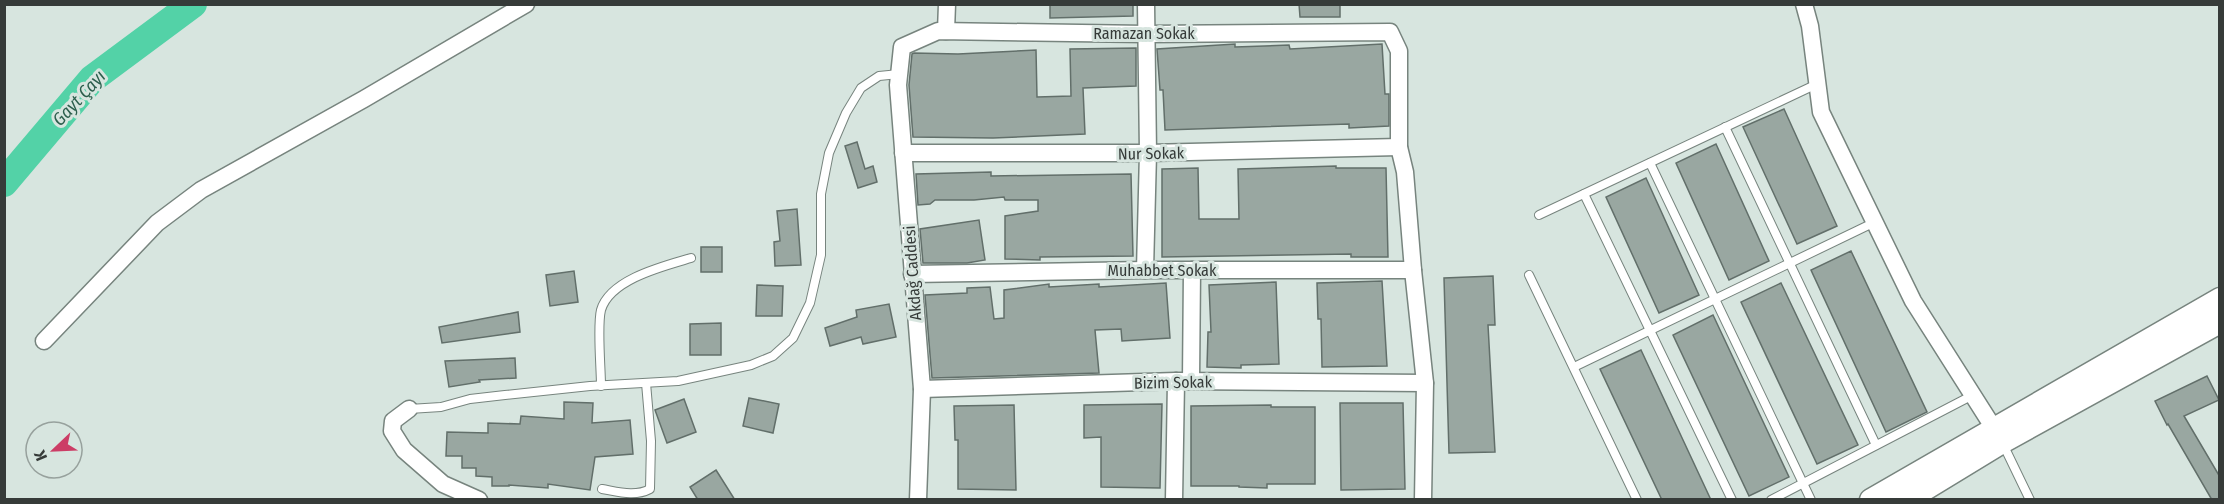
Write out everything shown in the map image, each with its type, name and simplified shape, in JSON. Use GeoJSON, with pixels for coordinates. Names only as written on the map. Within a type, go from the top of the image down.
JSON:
{"type":"FeatureCollection","features":[{"type":"Feature","properties":{"kind":"street"},"geometry":{"type":"LineString","coordinates":[[44,341],[157,223],[201,190],[364,99],[526,4]]}},
{"type":"Feature","properties":{"kind":"street"},"geometry":{"type":"LineString","coordinates":[[946,31],[948,4]]}},
{"type":"Feature","properties":{"kind":"street"},"geometry":{"type":"LineString","coordinates":[[1145,270],[1148,153],[1146,4]]}},
{"type":"Feature","properties":{"kind":"street"},"geometry":{"type":"LineString","coordinates":[[1804,4],[1810,26],[1821,112],[1873,223],[1913,301],[1998,434]]}},
{"type":"Feature","properties":{"kind":"street","name":"Ramazan Sokak"},"geometry":{"type":"LineString","coordinates":[[902,47],[938,31],[1146,34],[1390,32],[1399,51],[1399,147]]}},
{"type":"Feature","properties":{"kind":"street","name":"Akdağ Caddesi"},"geometry":{"type":"LineString","coordinates":[[902,47],[898,85],[922,389],[918,500]]}},
{"type":"Feature","properties":{"kind":"street"},"geometry":{"type":"LineString","coordinates":[[1399,147],[1405,172],[1425,382],[1423,500]]}},
{"type":"Feature","properties":{"kind":"street","name":"Nur Sokak"},"geometry":{"type":"LineString","coordinates":[[903,153],[1148,153],[1399,147]]}},
{"type":"Feature","properties":{"kind":"street","name":"Muhabbet Sokak"},"geometry":{"type":"LineString","coordinates":[[912,274],[1145,270],[1413,270]]}},
{"type":"Feature","properties":{"kind":"street"},"geometry":{"type":"LineString","coordinates":[[1174,500],[1192,270]]}},
{"type":"Feature","properties":{"kind":"street"},"geometry":{"type":"LineString","coordinates":[[1907,500],[1998,434],[2220,299]]}},
{"type":"Feature","properties":{"kind":"street"},"geometry":{"type":"LineString","coordinates":[[1871,500],[2220,322]]}},
{"type":"Feature","properties":{"kind":"street","name":"Bizim Sokak"},"geometry":{"type":"LineString","coordinates":[[922,389],[1183,381],[1425,382]]}},
{"type":"Feature","properties":{"kind":"street"},"geometry":{"type":"LineString","coordinates":[[409,409],[393,421],[392,431],[404,450],[443,484],[479,500]]}},
{"type":"Feature","properties":{"kind":"lane"},"geometry":{"type":"LineString","coordinates":[[409,409],[441,407],[470,399],[678,381],[751,365],[773,356],[793,338],[810,303],[820,255],[821,195],[829,153],[846,113],[861,88],[879,76],[900,74]]}},
{"type":"Feature","properties":{"kind":"lane"},"geometry":{"type":"LineString","coordinates":[[1539,215],[1818,84]]}},
{"type":"Feature","properties":{"kind":"lane"},"geometry":{"type":"LineString","coordinates":[[1725,127],[1876,445]]}},
{"type":"Feature","properties":{"kind":"lane"},"geometry":{"type":"LineString","coordinates":[[1650,163],[1811,500]]}},
{"type":"Feature","properties":{"kind":"lane"},"geometry":{"type":"LineString","coordinates":[[1584,194],[1732,500]]}},
{"type":"Feature","properties":{"kind":"lane"},"geometry":{"type":"LineString","coordinates":[[1574,367],[1873,223]]}},
{"type":"Feature","properties":{"kind":"lane"},"geometry":{"type":"LineString","coordinates":[[601,386],[601,310],[611,294],[646,272],[691,258]]}},
{"type":"Feature","properties":{"kind":"lane"},"geometry":{"type":"LineString","coordinates":[[1529,275],[1637,500]]}},
{"type":"Feature","properties":{"kind":"lane"},"geometry":{"type":"LineString","coordinates":[[602,489],[634,494],[650,489],[651,441],[646,383]]}},
{"type":"Feature","properties":{"kind":"lane"},"geometry":{"type":"LineString","coordinates":[[1771,500],[1974,395]]}},
{"type":"Feature","properties":{"kind":"lane"},"geometry":{"type":"LineString","coordinates":[[1998,434],[2030,500]]}},
{"type":"Feature","properties":{"kind":"building"},"geometry":{"type":"Polygon","coordinates":[[[1050,4],[1133,4],[1133,16],[1050,18],[1050,4]]]}},
{"type":"Feature","properties":{"kind":"building"},"geometry":{"type":"Polygon","coordinates":[[[1299,4],[1340,4],[1340,17],[1300,17],[1299,4]]]}},
{"type":"Feature","properties":{"kind":"building"},"geometry":{"type":"Polygon","coordinates":[[[1235,44],[1235,47],[1289,45],[1290,49],[1382,44],[1385,94],[1389,94],[1389,126],[1349,128],[1349,124],[1165,130],[1163,90],[1160,90],[1157,49],[1235,44]]]}},
{"type":"Feature","properties":{"kind":"building"},"geometry":{"type":"Polygon","coordinates":[[[1136,48],[1136,86],[1083,88],[1085,134],[993,138],[913,137],[909,85],[912,54],[914,53],[958,54],[1036,50],[1037,97],[1071,96],[1070,49],[1136,48]]]}},
{"type":"Feature","properties":{"kind":"building"},"geometry":{"type":"Polygon","coordinates":[[[1784,109],[1837,226],[1797,244],[1743,127],[1784,109]]]}},
{"type":"Feature","properties":{"kind":"building"},"geometry":{"type":"Polygon","coordinates":[[[857,142],[865,169],[873,166],[877,182],[858,188],[845,146],[857,142]]]}},
{"type":"Feature","properties":{"kind":"building"},"geometry":{"type":"Polygon","coordinates":[[[1716,144],[1769,261],[1729,280],[1676,163],[1716,144]]]}},
{"type":"Feature","properties":{"kind":"building"},"geometry":{"type":"Polygon","coordinates":[[[1336,166],[1336,168],[1386,168],[1388,257],[1351,257],[1351,254],[1162,257],[1162,169],[1198,168],[1199,219],[1239,219],[1238,169],[1336,166]]]}},
{"type":"Feature","properties":{"kind":"building"},"geometry":{"type":"Polygon","coordinates":[[[991,172],[991,176],[1131,174],[1133,256],[1040,257],[1040,260],[1005,259],[1005,216],[1038,211],[1038,200],[1005,200],[1004,197],[935,200],[930,204],[918,205],[916,174],[991,172]]]}},
{"type":"Feature","properties":{"kind":"building"},"geometry":{"type":"Polygon","coordinates":[[[1646,178],[1699,295],[1659,313],[1606,197],[1646,178]]]}},
{"type":"Feature","properties":{"kind":"building"},"geometry":{"type":"Polygon","coordinates":[[[797,209],[801,265],[775,266],[774,242],[780,241],[777,211],[797,209]]]}},
{"type":"Feature","properties":{"kind":"building"},"geometry":{"type":"Polygon","coordinates":[[[979,220],[985,260],[967,263],[923,263],[920,229],[979,220]]]}},
{"type":"Feature","properties":{"kind":"building"},"geometry":{"type":"Polygon","coordinates":[[[701,247],[722,247],[722,272],[701,272],[701,247]]]}},
{"type":"Feature","properties":{"kind":"building"},"geometry":{"type":"Polygon","coordinates":[[[1851,251],[1927,412],[1886,432],[1811,270],[1851,251]]]}},
{"type":"Feature","properties":{"kind":"building"},"geometry":{"type":"Polygon","coordinates":[[[574,271],[578,302],[550,306],[546,275],[574,271]]]}},
{"type":"Feature","properties":{"kind":"building"},"geometry":{"type":"Polygon","coordinates":[[[1493,276],[1495,325],[1488,325],[1495,452],[1449,453],[1444,278],[1493,276]]]}},
{"type":"Feature","properties":{"kind":"building"},"geometry":{"type":"Polygon","coordinates":[[[1382,281],[1387,366],[1322,367],[1321,319],[1318,319],[1317,283],[1382,281]]]}},
{"type":"Feature","properties":{"kind":"building"},"geometry":{"type":"Polygon","coordinates":[[[1276,282],[1279,364],[1241,365],[1241,368],[1207,367],[1208,332],[1211,332],[1209,285],[1276,282]]]}},
{"type":"Feature","properties":{"kind":"building"},"geometry":{"type":"Polygon","coordinates":[[[1166,283],[1170,338],[1122,341],[1121,329],[1095,330],[1099,373],[932,378],[925,295],[967,293],[967,288],[990,287],[994,319],[1004,318],[1004,290],[1049,284],[1049,287],[1099,284],[1099,287],[1166,283]]]}},
{"type":"Feature","properties":{"kind":"building"},"geometry":{"type":"Polygon","coordinates":[[[1781,283],[1858,445],[1817,464],[1741,302],[1781,283]]]}},
{"type":"Feature","properties":{"kind":"building"},"geometry":{"type":"Polygon","coordinates":[[[757,285],[783,286],[782,316],[756,316],[757,285]]]}},
{"type":"Feature","properties":{"kind":"building"},"geometry":{"type":"Polygon","coordinates":[[[889,304],[896,337],[863,344],[861,337],[830,346],[825,328],[857,317],[856,310],[889,304]]]}},
{"type":"Feature","properties":{"kind":"building"},"geometry":{"type":"Polygon","coordinates":[[[518,312],[520,332],[442,343],[439,327],[518,312]]]}},
{"type":"Feature","properties":{"kind":"building"},"geometry":{"type":"Polygon","coordinates":[[[1713,315],[1789,477],[1749,496],[1673,335],[1713,315]]]}},
{"type":"Feature","properties":{"kind":"building"},"geometry":{"type":"Polygon","coordinates":[[[721,323],[721,355],[690,355],[690,324],[721,323]]]}},
{"type":"Feature","properties":{"kind":"building"},"geometry":{"type":"Polygon","coordinates":[[[1641,350],[1711,500],[1662,500],[1600,369],[1641,350]]]}},
{"type":"Feature","properties":{"kind":"building"},"geometry":{"type":"Polygon","coordinates":[[[515,358],[516,378],[479,380],[480,382],[449,387],[445,361],[515,358]]]}},
{"type":"Feature","properties":{"kind":"building"},"geometry":{"type":"Polygon","coordinates":[[[2207,376],[2219,400],[2184,416],[2220,477],[2220,500],[2212,500],[2155,401],[2207,376]]]}},
{"type":"Feature","properties":{"kind":"building"},"geometry":{"type":"Polygon","coordinates":[[[749,398],[779,404],[773,433],[743,426],[749,398]]]}},
{"type":"Feature","properties":{"kind":"building"},"geometry":{"type":"Polygon","coordinates":[[[684,399],[696,432],[667,443],[655,410],[684,399]]]}},
{"type":"Feature","properties":{"kind":"building"},"geometry":{"type":"Polygon","coordinates":[[[564,402],[593,403],[592,423],[630,420],[633,454],[595,457],[590,490],[548,484],[548,488],[492,486],[492,477],[476,476],[476,468],[462,468],[462,456],[446,456],[447,432],[488,433],[488,423],[520,424],[521,416],[564,419],[564,402]]]}},
{"type":"Feature","properties":{"kind":"building"},"geometry":{"type":"Polygon","coordinates":[[[1340,403],[1403,403],[1405,489],[1341,490],[1340,403]]]}},
{"type":"Feature","properties":{"kind":"building"},"geometry":{"type":"Polygon","coordinates":[[[1162,404],[1160,488],[1101,487],[1101,437],[1084,438],[1084,405],[1162,404]]]}},
{"type":"Feature","properties":{"kind":"building"},"geometry":{"type":"Polygon","coordinates":[[[1014,405],[1016,490],[958,489],[958,440],[955,440],[954,406],[1014,405]]]}},
{"type":"Feature","properties":{"kind":"building"},"geometry":{"type":"Polygon","coordinates":[[[1271,405],[1271,407],[1315,407],[1315,484],[1267,484],[1267,488],[1191,486],[1191,406],[1271,405]]]}},
{"type":"Feature","properties":{"kind":"building"},"geometry":{"type":"Polygon","coordinates":[[[716,470],[735,500],[698,500],[690,487],[716,470]]]}},
{"type":"Feature","properties":{"kind":"waterway","name":"Gayt Çayı"},"geometry":{"type":"LineString","coordinates":[[4,183],[92,79],[193,4]]}}]}
